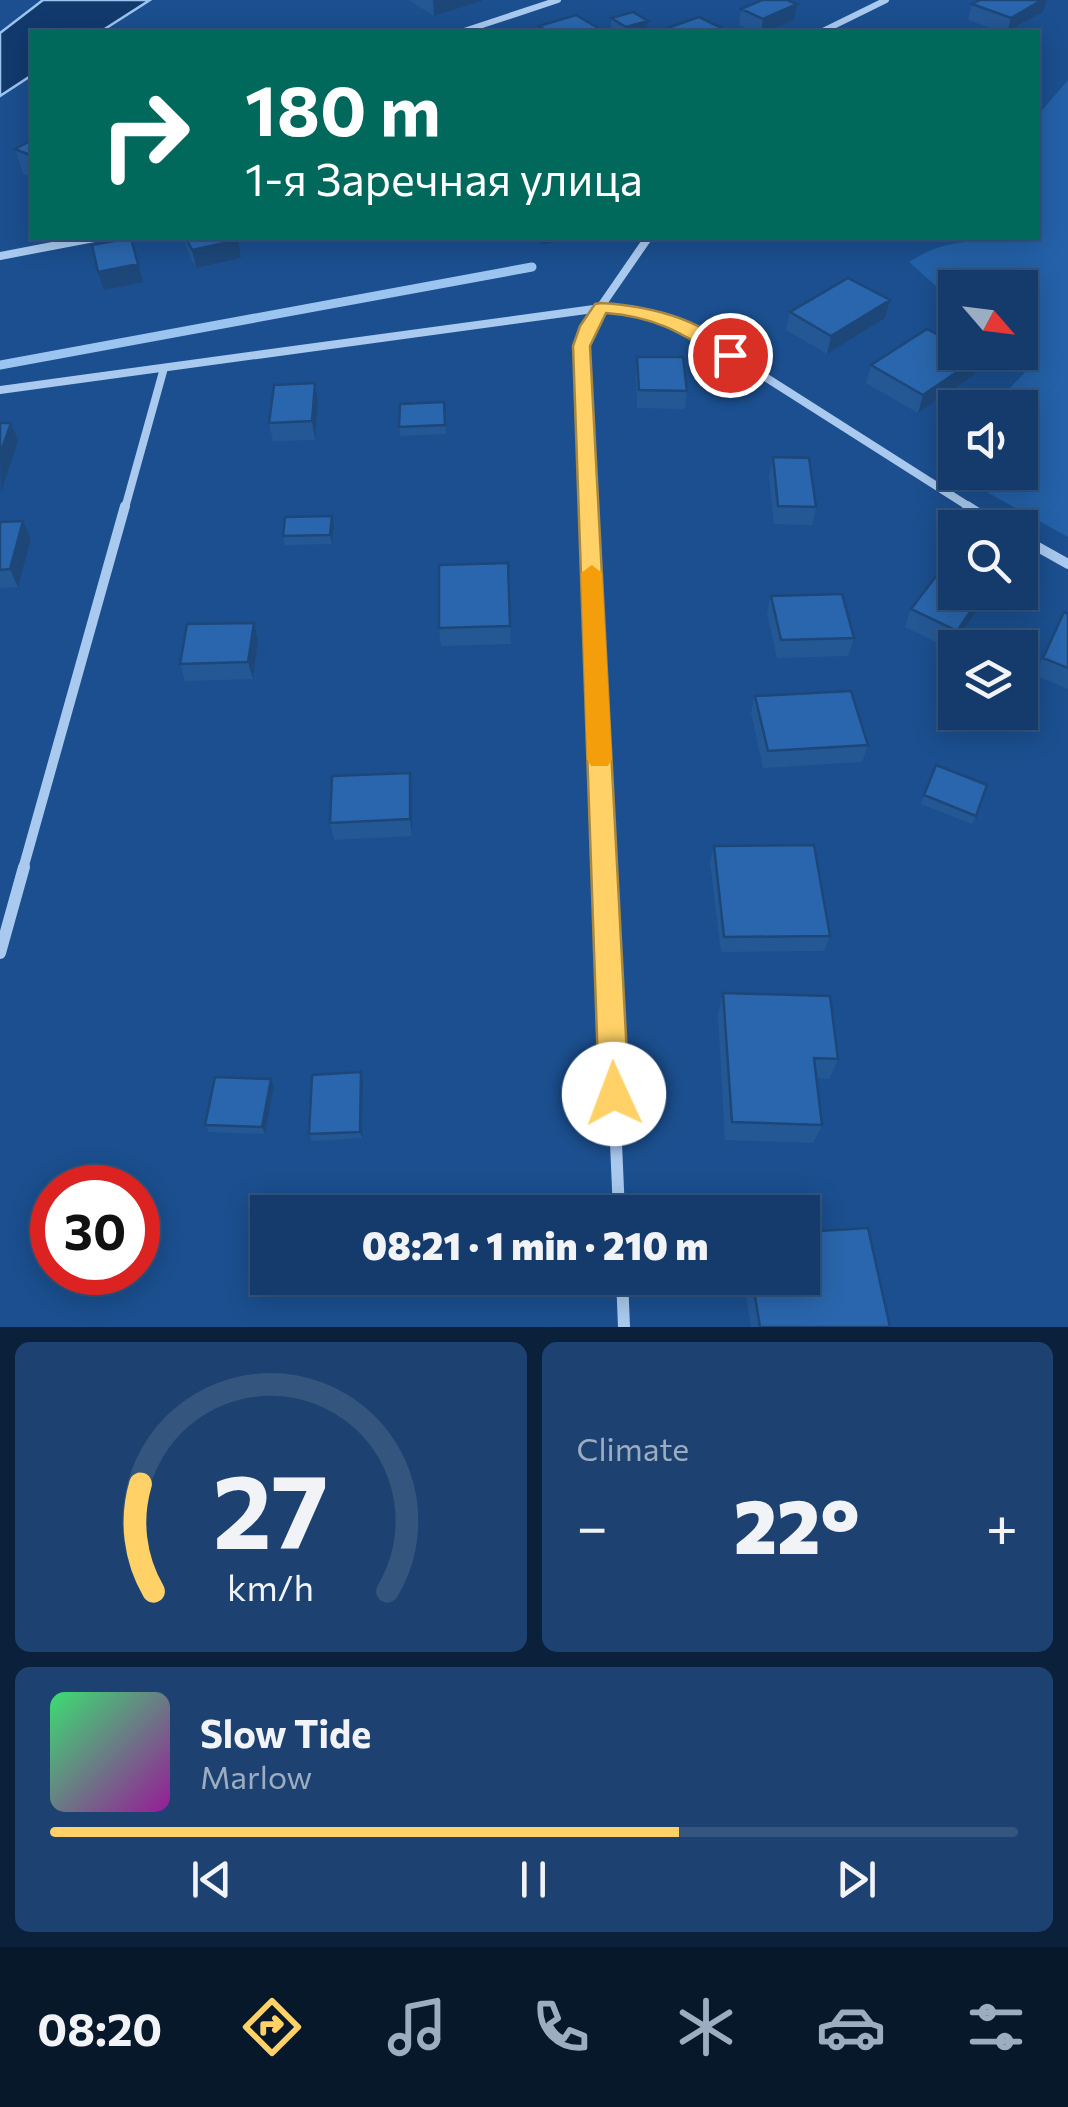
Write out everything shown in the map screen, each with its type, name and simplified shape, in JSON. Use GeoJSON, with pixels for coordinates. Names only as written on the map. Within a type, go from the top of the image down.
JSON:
{"type":"FeatureCollection","features":[{"type":"Feature","properties":{"kind":"street"},"geometry":{"type":"LineString","coordinates":[[467,30],[558,0]]}},
{"type":"Feature","properties":{"kind":"street"},"geometry":{"type":"LineString","coordinates":[[825,30],[886,0]]}},
{"type":"Feature","properties":{"kind":"street"},"geometry":{"type":"LineString","coordinates":[[30,250],[45,240]]}},
{"type":"Feature","properties":{"kind":"street"},"geometry":{"type":"LineString","coordinates":[[0,256],[83,240]]}},
{"type":"Feature","properties":{"kind":"street"},"geometry":{"type":"LineString","coordinates":[[618,1195],[582,346],[588,326],[647,240]]}},
{"type":"Feature","properties":{"kind":"street"},"geometry":{"type":"LineString","coordinates":[[0,390],[601,308],[642,310],[685,327],[974,510]]}},
{"type":"Feature","properties":{"kind":"street"},"geometry":{"type":"LineString","coordinates":[[0,952],[164,368]]}},
{"type":"Feature","properties":{"kind":"street"},"geometry":{"type":"LineString","coordinates":[[1038,548],[1068,564]]}},
{"type":"Feature","properties":{"kind":"street"},"geometry":{"type":"LineString","coordinates":[[623,1295],[624,1327]]}},
{"type":"Feature","properties":{"kind":"shaded area"},"geometry":{"type":"Polygon","coordinates":[[[43,0],[150,0],[103,30],[30,30],[30,76],[0,96],[0,33],[43,0]]]}},
{"type":"Feature","properties":{"kind":"shaded area"},"geometry":{"type":"Polygon","coordinates":[[[1068,80],[1068,537],[1038,520],[1038,510],[1019,510],[983,490],[1038,490],[1038,390],[1008,390],[1027,370],[1038,370],[1038,270],[938,270],[938,288],[909,262],[950,244],[1040,240],[1040,113],[1068,80]]]}},
{"type":"Feature","properties":{"kind":"building"},"geometry":{"type":"Polygon","coordinates":[[[762,0],[797,4],[763,19],[741,9],[762,0]]]}},
{"type":"Feature","properties":{"kind":"building"},"geometry":{"type":"Polygon","coordinates":[[[980,0],[1042,0],[1011,18],[972,4],[980,0]]]}},
{"type":"Feature","properties":{"kind":"building"},"geometry":{"type":"Polygon","coordinates":[[[633,12],[648,21],[626,27],[611,18],[633,12]]]}},
{"type":"Feature","properties":{"kind":"building"},"geometry":{"type":"Polygon","coordinates":[[[576,15],[598,28],[546,30],[539,26],[576,15]]]}},
{"type":"Feature","properties":{"kind":"building"},"geometry":{"type":"Polygon","coordinates":[[[699,17],[726,30],[662,30],[699,17]]]}},
{"type":"Feature","properties":{"kind":"building"},"geometry":{"type":"Polygon","coordinates":[[[30,141],[30,155],[15,149],[30,141]]]}},
{"type":"Feature","properties":{"kind":"building"},"geometry":{"type":"Polygon","coordinates":[[[132,240],[138,264],[98,272],[92,245],[132,240]]]}},
{"type":"Feature","properties":{"kind":"building"},"geometry":{"type":"Polygon","coordinates":[[[187,240],[238,240],[192,250],[187,240]]]}},
{"type":"Feature","properties":{"kind":"building"},"geometry":{"type":"Polygon","coordinates":[[[848,278],[890,300],[831,336],[790,312],[848,278]]]}},
{"type":"Feature","properties":{"kind":"building"},"geometry":{"type":"Polygon","coordinates":[[[927,329],[938,335],[938,370],[960,370],[923,395],[871,365],[927,329]]]}},
{"type":"Feature","properties":{"kind":"building"},"geometry":{"type":"Polygon","coordinates":[[[637,357],[683,357],[687,391],[639,390],[637,357]]]}},
{"type":"Feature","properties":{"kind":"building"},"geometry":{"type":"Polygon","coordinates":[[[315,383],[312,421],[269,423],[274,385],[315,383]]]}},
{"type":"Feature","properties":{"kind":"building"},"geometry":{"type":"Polygon","coordinates":[[[444,402],[445,425],[399,427],[400,404],[444,402]]]}},
{"type":"Feature","properties":{"kind":"building"},"geometry":{"type":"Polygon","coordinates":[[[0,423],[11,423],[0,454],[0,423]]]}},
{"type":"Feature","properties":{"kind":"building"},"geometry":{"type":"Polygon","coordinates":[[[773,457],[809,458],[816,507],[778,506],[773,457]]]}},
{"type":"Feature","properties":{"kind":"building"},"geometry":{"type":"Polygon","coordinates":[[[332,516],[330,535],[283,536],[285,517],[332,516]]]}},
{"type":"Feature","properties":{"kind":"building"},"geometry":{"type":"Polygon","coordinates":[[[23,521],[10,569],[0,570],[0,522],[23,521]]]}},
{"type":"Feature","properties":{"kind":"building"},"geometry":{"type":"Polygon","coordinates":[[[508,563],[510,626],[439,628],[439,565],[508,563]]]}},
{"type":"Feature","properties":{"kind":"building"},"geometry":{"type":"Polygon","coordinates":[[[938,574],[938,610],[972,610],[955,630],[911,609],[938,574]]]}},
{"type":"Feature","properties":{"kind":"building"},"geometry":{"type":"Polygon","coordinates":[[[842,594],[854,638],[781,640],[771,596],[842,594]]]}},
{"type":"Feature","properties":{"kind":"building"},"geometry":{"type":"Polygon","coordinates":[[[1064,612],[1068,614],[1068,668],[1043,658],[1064,612]]]}},
{"type":"Feature","properties":{"kind":"building"},"geometry":{"type":"Polygon","coordinates":[[[254,623],[248,662],[180,664],[187,624],[254,623]]]}},
{"type":"Feature","properties":{"kind":"building"},"geometry":{"type":"Polygon","coordinates":[[[851,691],[868,745],[768,751],[755,696],[851,691]]]}},
{"type":"Feature","properties":{"kind":"building"},"geometry":{"type":"Polygon","coordinates":[[[936,765],[987,785],[976,816],[924,795],[936,765]]]}},
{"type":"Feature","properties":{"kind":"building"},"geometry":{"type":"Polygon","coordinates":[[[410,773],[410,819],[330,823],[332,776],[410,773]]]}},
{"type":"Feature","properties":{"kind":"building"},"geometry":{"type":"Polygon","coordinates":[[[814,845],[830,936],[724,937],[714,846],[814,845]]]}},
{"type":"Feature","properties":{"kind":"building"},"geometry":{"type":"Polygon","coordinates":[[[723,993],[830,996],[838,1059],[814,1058],[822,1125],[732,1122],[723,993]]]}},
{"type":"Feature","properties":{"kind":"building"},"geometry":{"type":"Polygon","coordinates":[[[361,1072],[360,1132],[309,1134],[312,1075],[361,1072]]]}},
{"type":"Feature","properties":{"kind":"building"},"geometry":{"type":"Polygon","coordinates":[[[215,1077],[271,1079],[262,1127],[205,1125],[215,1077]]]}},
{"type":"Feature","properties":{"kind":"building"},"geometry":{"type":"Polygon","coordinates":[[[868,1228],[890,1327],[760,1327],[755,1295],[820,1295],[820,1231],[868,1228]]]}},
{"type":"Feature","properties":{"kind":"waterway"},"geometry":{"type":"LineString","coordinates":[[0,365],[532,267]]}},
{"type":"Feature","properties":{"kind":"slow traffic"},"geometry":{"type":"LineString","coordinates":[[592,573],[600,759]]}},
{"type":"Feature","properties":{"kind":"route"},"geometry":{"type":"LineString","coordinates":[[614,1094],[582,346],[588,326],[601,308],[642,310],[671,320],[730,355]]}}]}
